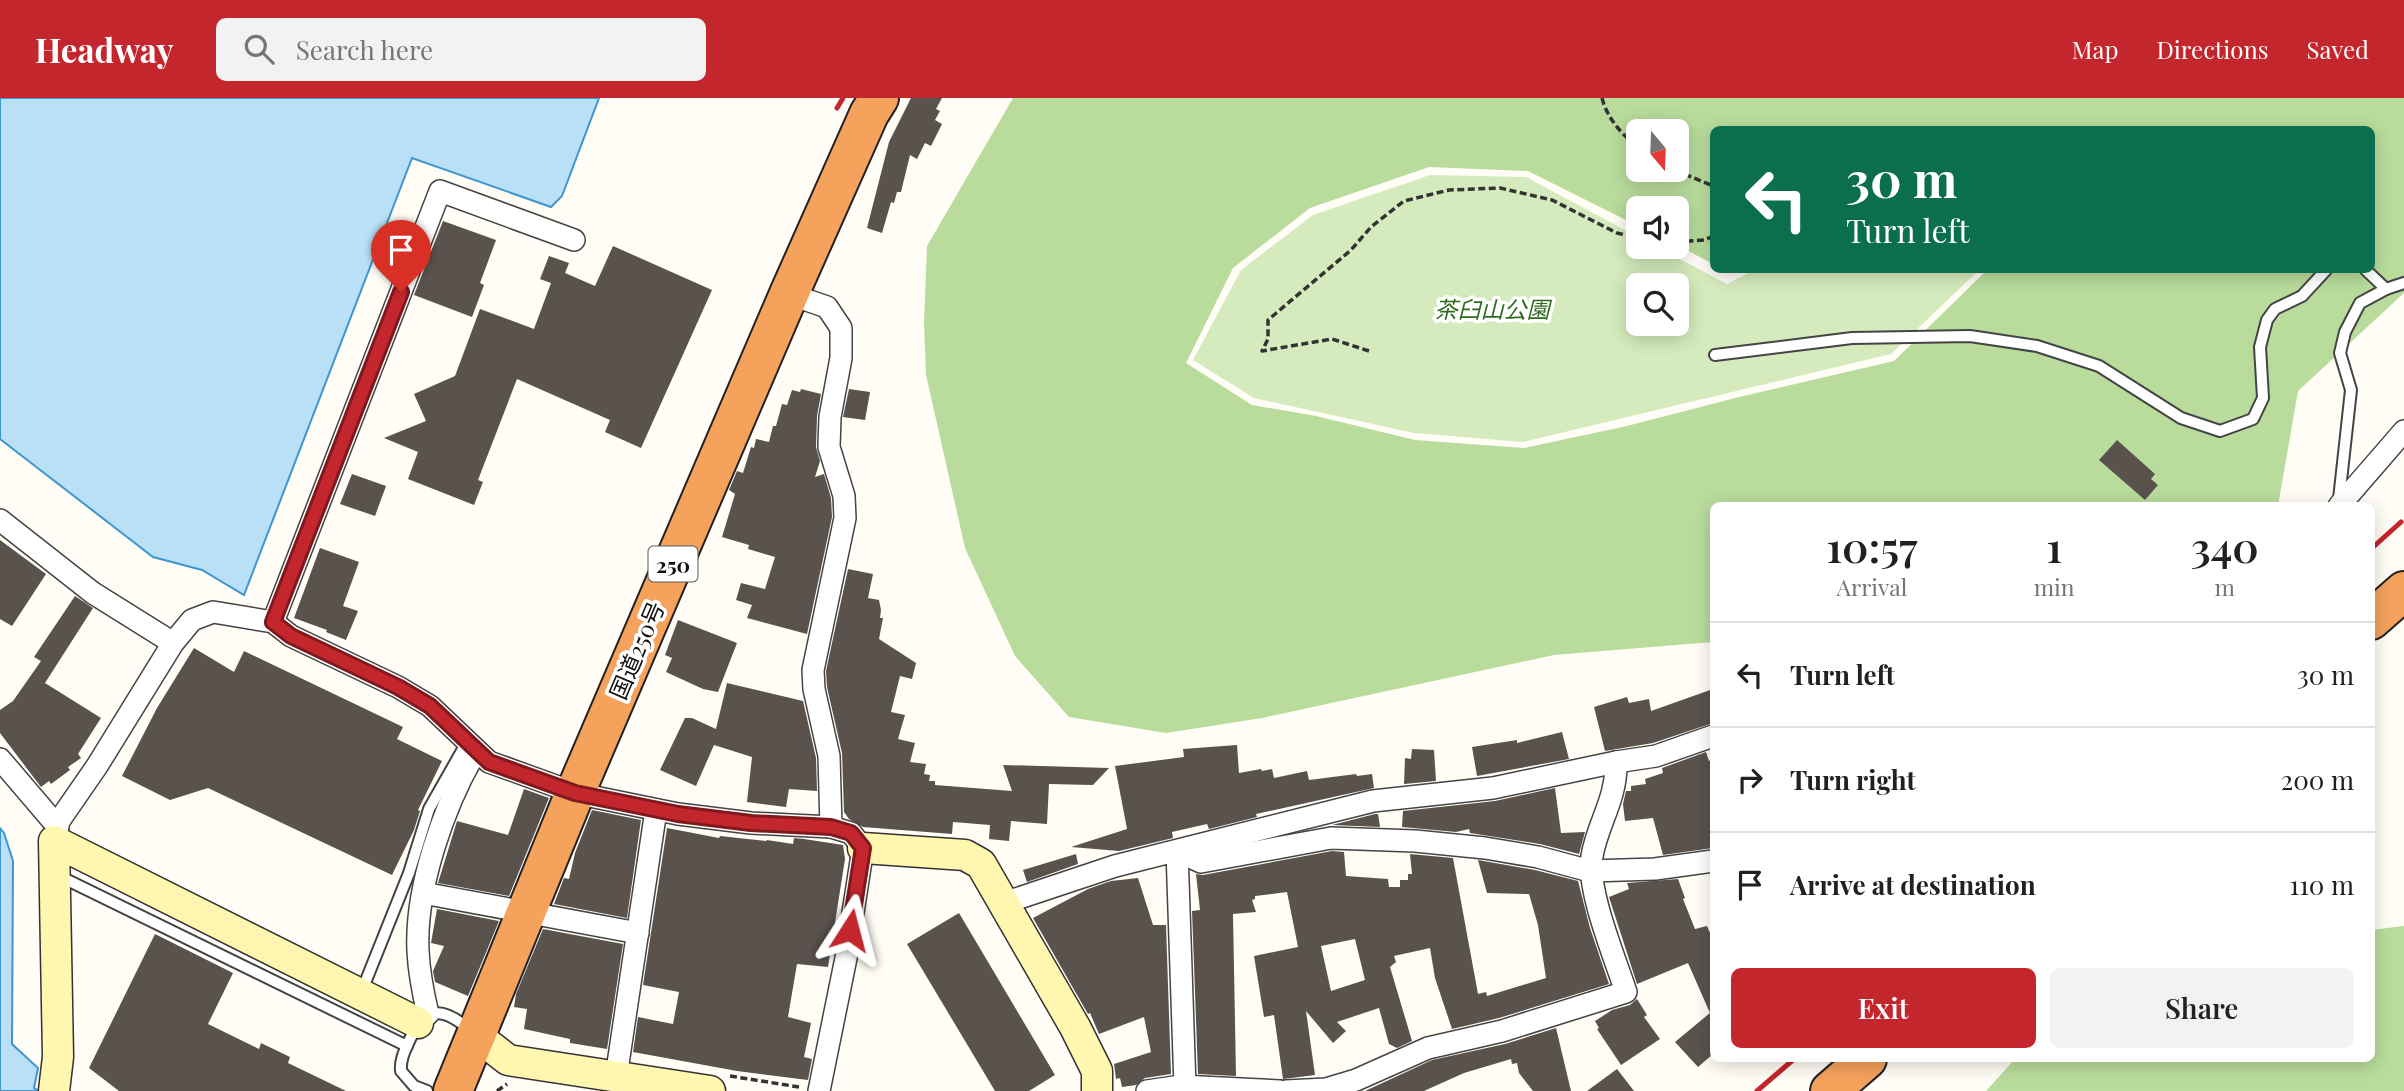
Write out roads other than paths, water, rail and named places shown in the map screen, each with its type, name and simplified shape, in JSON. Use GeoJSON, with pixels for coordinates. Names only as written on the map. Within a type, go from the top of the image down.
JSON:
{"type":"FeatureCollection","features":[{"type":"Feature","properties":{"kind":"highway","name":"国道250号"},"geometry":{"type":"LineString","coordinates":[[453,1091],[575,793],[789,294],[869,114],[879,98]]}},
{"type":"Feature","properties":{"kind":"highway"},"geometry":{"type":"LineString","coordinates":[[2375,616],[2404,591]]}},
{"type":"Feature","properties":{"kind":"highway"},"geometry":{"type":"LineString","coordinates":[[1830,1091],[1864,1062]]}},
{"type":"Feature","properties":{"kind":"street"},"geometry":{"type":"LineString","coordinates":[[273,622],[440,191],[574,240]]}},
{"type":"Feature","properties":{"kind":"street"},"geometry":{"type":"LineString","coordinates":[[789,294],[827,307],[841,328],[842,358],[830,417],[829,447],[844,496],[845,518],[813,670],[814,689],[829,756],[831,827]]}},
{"type":"Feature","properties":{"kind":"street"},"geometry":{"type":"LineString","coordinates":[[2342,502],[2404,431]]}},
{"type":"Feature","properties":{"kind":"street"},"geometry":{"type":"LineString","coordinates":[[0,520],[93,593],[173,643]]}},
{"type":"Feature","properties":{"kind":"street"},"geometry":{"type":"LineString","coordinates":[[55,1086],[58,1058],[55,874],[59,821],[97,766],[173,643],[192,620],[213,612],[273,622],[291,636],[398,687],[430,706],[489,762],[575,793],[656,810],[751,823],[831,827],[851,833],[863,848],[965,855],[981,864],[1075,1027],[1097,1071],[1100,1091]]}},
{"type":"Feature","properties":{"kind":"street"},"geometry":{"type":"LineString","coordinates":[[1004,903],[1115,866],[1373,801],[1493,789],[1656,756],[1710,737]]}},
{"type":"Feature","properties":{"kind":"street"},"geometry":{"type":"LineString","coordinates":[[0,759],[56,834],[361,994],[418,1028],[420,980],[417,948],[423,892],[429,864],[452,795],[472,747]]}},
{"type":"Feature","properties":{"kind":"street"},"geometry":{"type":"LineString","coordinates":[[1286,1091],[1326,1090],[1356,1080],[1428,1048],[1502,1031],[1626,992],[1590,871],[1593,852],[1616,782],[1616,762]]}},
{"type":"Feature","properties":{"kind":"street"},"geometry":{"type":"LineString","coordinates":[[616,1077],[656,810]]}},
{"type":"Feature","properties":{"kind":"street"},"geometry":{"type":"LineString","coordinates":[[1177,850],[1202,862],[1331,838],[1415,841],[1485,848],[1538,857],[1590,871],[1656,869],[1710,861]]}},
{"type":"Feature","properties":{"kind":"street"},"geometry":{"type":"LineString","coordinates":[[819,1091],[846,958],[863,848]]}},
{"type":"Feature","properties":{"kind":"street"},"geometry":{"type":"LineString","coordinates":[[1177,850],[1185,1087]]}},
{"type":"Feature","properties":{"kind":"street"},"geometry":{"type":"LineString","coordinates":[[423,892],[638,933]]}},
{"type":"Feature","properties":{"kind":"street"},"geometry":{"type":"LineString","coordinates":[[476,1035],[508,1060],[710,1091]]}},
{"type":"Feature","properties":{"kind":"street"},"geometry":{"type":"LineString","coordinates":[[1147,1091],[1185,1087],[1280,1091]]}},
{"type":"Feature","properties":{"kind":"lane"},"geometry":{"type":"LineString","coordinates":[[1714,355],[1852,338],[1970,336],[2036,346],[2099,366],[2181,418],[2220,431],[2253,419],[2263,398],[2260,347],[2267,320],[2275,309],[2302,296],[2323,273]]}},
{"type":"Feature","properties":{"kind":"lane"},"geometry":{"type":"LineString","coordinates":[[2369,273],[2386,289]]}},
{"type":"Feature","properties":{"kind":"lane"},"geometry":{"type":"LineString","coordinates":[[2339,502],[2351,390],[2340,353],[2345,332],[2360,303],[2404,283]]}},
{"type":"Feature","properties":{"kind":"lane"},"geometry":{"type":"LineString","coordinates":[[361,994],[409,873],[429,809],[472,747]]}},
{"type":"Feature","properties":{"kind":"lane"},"geometry":{"type":"LineString","coordinates":[[55,874],[418,1028]]}},
{"type":"Feature","properties":{"kind":"lane"},"geometry":{"type":"LineString","coordinates":[[427,1091],[414,1086],[403,1076],[401,1066],[418,1028],[444,1015],[464,1024],[476,1035]]}},
{"type":"Feature","properties":{"kind":"water"},"geometry":{"type":"Polygon","coordinates":[[[0,98],[599,98],[562,196],[551,207],[412,158],[244,595],[202,570],[153,557],[0,439],[0,98]]]}},
{"type":"Feature","properties":{"kind":"water"},"geometry":{"type":"Polygon","coordinates":[[[0,828],[13,861],[12,1044],[38,1068],[34,1088],[39,1091],[0,1091],[0,828]]]}},
{"type":"Feature","properties":{"kind":"railway"},"geometry":{"type":"LineString","coordinates":[[837,108],[843,98]]}},
{"type":"Feature","properties":{"kind":"railway"},"geometry":{"type":"LineString","coordinates":[[2375,545],[2401,522]]}},
{"type":"Feature","properties":{"kind":"railway"},"geometry":{"type":"LineString","coordinates":[[1757,1091],[1791,1062]]}},
{"type":"Feature","properties":{"kind":"park label","name":"茶臼山公園"},"geometry":{"type":"Point","coordinates":[1492,308]}}]}
